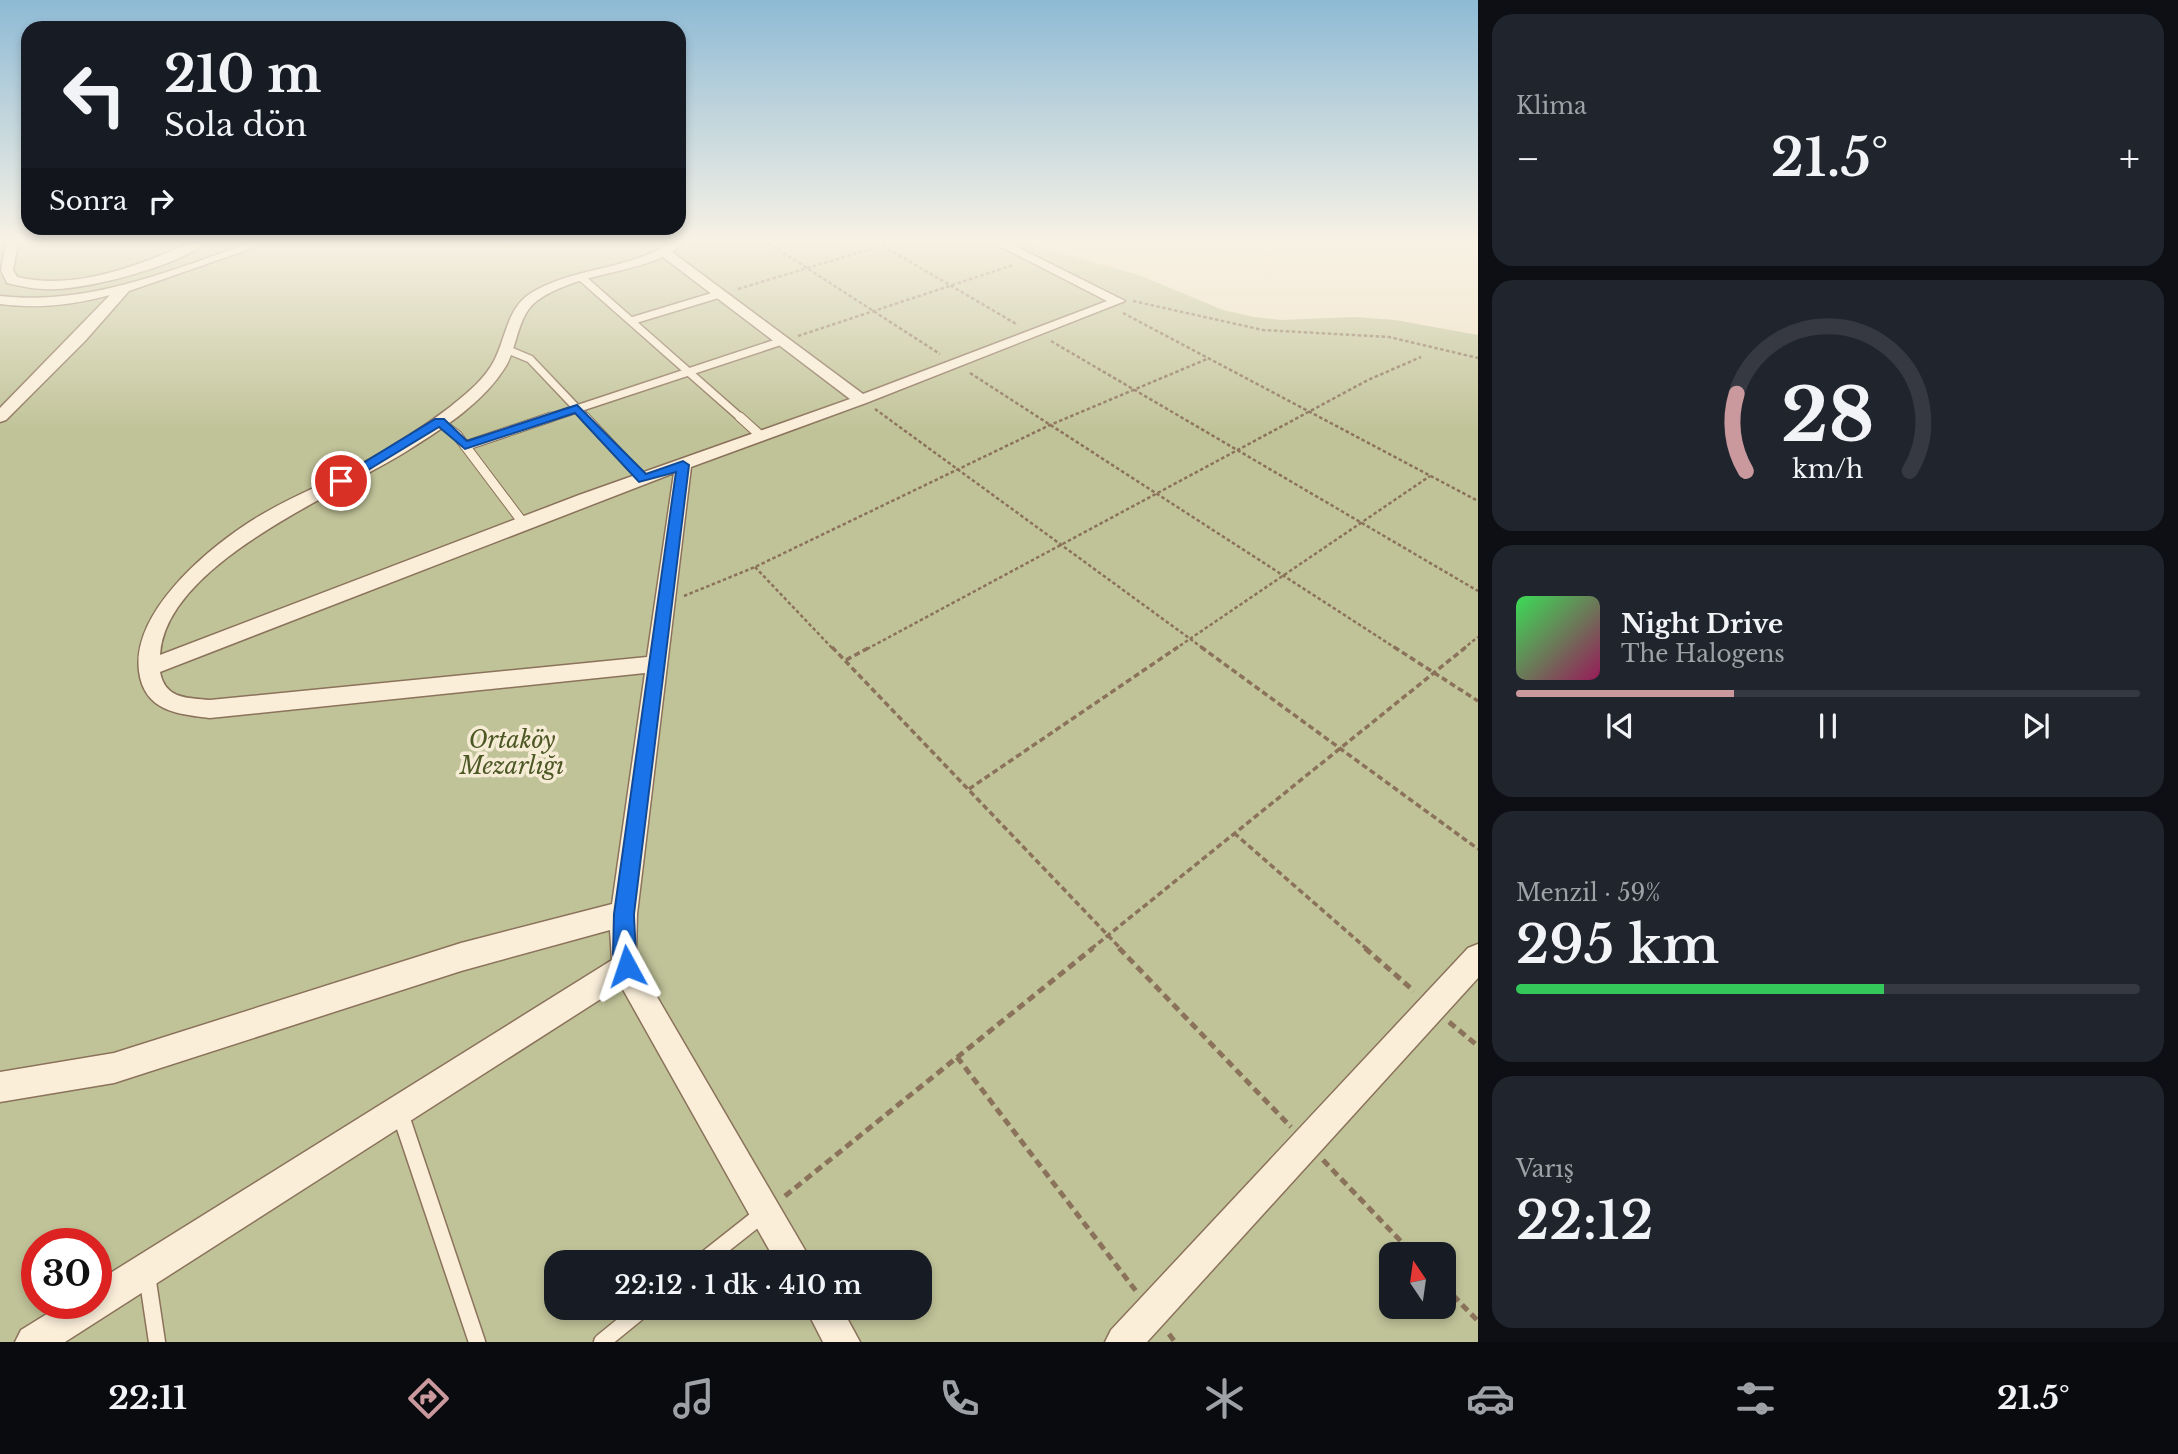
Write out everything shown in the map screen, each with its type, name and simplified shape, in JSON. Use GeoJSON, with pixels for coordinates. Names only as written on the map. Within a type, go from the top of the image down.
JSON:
{"type":"FeatureCollection","features":[{"type":"Feature","properties":{"kind":"street"},"geometry":{"type":"LineString","coordinates":[[0,417],[80,338],[107,306]]}},
{"type":"Feature","properties":{"kind":"street"},"geometry":{"type":"LineString","coordinates":[[525,306],[515,317],[506,349],[490,377],[440,422],[400,448],[249,530],[229,546],[168,607],[151,642],[151,688],[156,696],[184,706],[210,709],[658,664]]}},
{"type":"Feature","properties":{"kind":"street"},"geometry":{"type":"LineString","coordinates":[[735,306],[861,400]]}},
{"type":"Feature","properties":{"kind":"street"},"geometry":{"type":"LineString","coordinates":[[149,668],[1106,306]]}},
{"type":"Feature","properties":{"kind":"street"},"geometry":{"type":"LineString","coordinates":[[683,465],[624,914],[623,954],[635,986],[788,1250]]}},
{"type":"Feature","properties":{"kind":"street"},"geometry":{"type":"LineString","coordinates":[[0,1087],[114,1068],[461,957],[624,914]]}},
{"type":"Feature","properties":{"kind":"street"},"geometry":{"type":"LineString","coordinates":[[1123,1342],[1478,958]]}},
{"type":"Feature","properties":{"kind":"street"},"geometry":{"type":"LineString","coordinates":[[112,1292],[627,966]]}},
{"type":"Feature","properties":{"kind":"street"},"geometry":{"type":"LineString","coordinates":[[33,1342],[70,1319]]}},
{"type":"Feature","properties":{"kind":"street"},"geometry":{"type":"LineString","coordinates":[[829,1320],[842,1342]]}},
{"type":"Feature","properties":{"kind":"lane"},"geometry":{"type":"LineString","coordinates":[[613,306],[761,436]]}},
{"type":"Feature","properties":{"kind":"lane"},"geometry":{"type":"LineString","coordinates":[[631,321],[682,306]]}},
{"type":"Feature","properties":{"kind":"lane"},"geometry":{"type":"LineString","coordinates":[[465,446],[782,341]]}},
{"type":"Feature","properties":{"kind":"lane"},"geometry":{"type":"LineString","coordinates":[[506,349],[530,359],[643,479]]}},
{"type":"Feature","properties":{"kind":"lane"},"geometry":{"type":"LineString","coordinates":[[440,422],[453,431],[524,524]]}},
{"type":"Feature","properties":{"kind":"lane"},"geometry":{"type":"LineString","coordinates":[[399,1111],[477,1342]]}},
{"type":"Feature","properties":{"kind":"lane"},"geometry":{"type":"LineString","coordinates":[[717,1250],[766,1211]]}},
{"type":"Feature","properties":{"kind":"lane"},"geometry":{"type":"LineString","coordinates":[[146,1270],[157,1342]]}},
{"type":"Feature","properties":{"kind":"lane"},"geometry":{"type":"LineString","coordinates":[[602,1342],[629,1320]]}},
{"type":"Feature","properties":{"kind":"path"},"geometry":{"type":"LineString","coordinates":[[866,306],[1478,701]]}},
{"type":"Feature","properties":{"kind":"path"},"geometry":{"type":"LineString","coordinates":[[782,341],[890,306]]}},
{"type":"Feature","properties":{"kind":"path"},"geometry":{"type":"LineString","coordinates":[[986,306],[1478,591]]}},
{"type":"Feature","properties":{"kind":"path"},"geometry":{"type":"LineString","coordinates":[[1117,306],[1207,359],[1478,501]]}},
{"type":"Feature","properties":{"kind":"path"},"geometry":{"type":"LineString","coordinates":[[1155,306],[1263,330],[1409,340],[1478,358]]}},
{"type":"Feature","properties":{"kind":"path"},"geometry":{"type":"LineString","coordinates":[[846,660],[1060,543],[1310,414],[1368,380],[1421,357]]}},
{"type":"Feature","properties":{"kind":"path"},"geometry":{"type":"LineString","coordinates":[[666,602],[755,567],[1049,425],[1207,359]]}},
{"type":"Feature","properties":{"kind":"path"},"geometry":{"type":"LineString","coordinates":[[861,400],[1478,849]]}},
{"type":"Feature","properties":{"kind":"path"},"geometry":{"type":"LineString","coordinates":[[969,789],[1189,637],[1430,476]]}},
{"type":"Feature","properties":{"kind":"path"},"geometry":{"type":"LineString","coordinates":[[755,567],[1401,1242]]}},
{"type":"Feature","properties":{"kind":"path"},"geometry":{"type":"LineString","coordinates":[[766,1211],[1478,637]]}},
{"type":"Feature","properties":{"kind":"path"},"geometry":{"type":"LineString","coordinates":[[1234,833],[1478,1046]]}},
{"type":"Feature","properties":{"kind":"path"},"geometry":{"type":"LineString","coordinates":[[957,1057],[1175,1342]]}},
{"type":"Feature","properties":{"kind":"path"},"geometry":{"type":"LineString","coordinates":[[1456,1298],[1478,1321]]}},
{"type":"Feature","properties":{"kind":"green space","name":"Ortaköy Mezarlığı"},"geometry":{"type":"Polygon","coordinates":[[[0,306],[1213,306],[1254,317],[1281,320],[1354,317],[1395,320],[1478,335],[1478,1342],[0,1342],[0,306]]]}},
{"type":"Feature","properties":{"kind":"route"},"geometry":{"type":"LineString","coordinates":[[341,481],[440,422],[453,431],[465,446],[577,408],[643,479],[683,465],[624,914],[623,954],[627,966]]}}]}
